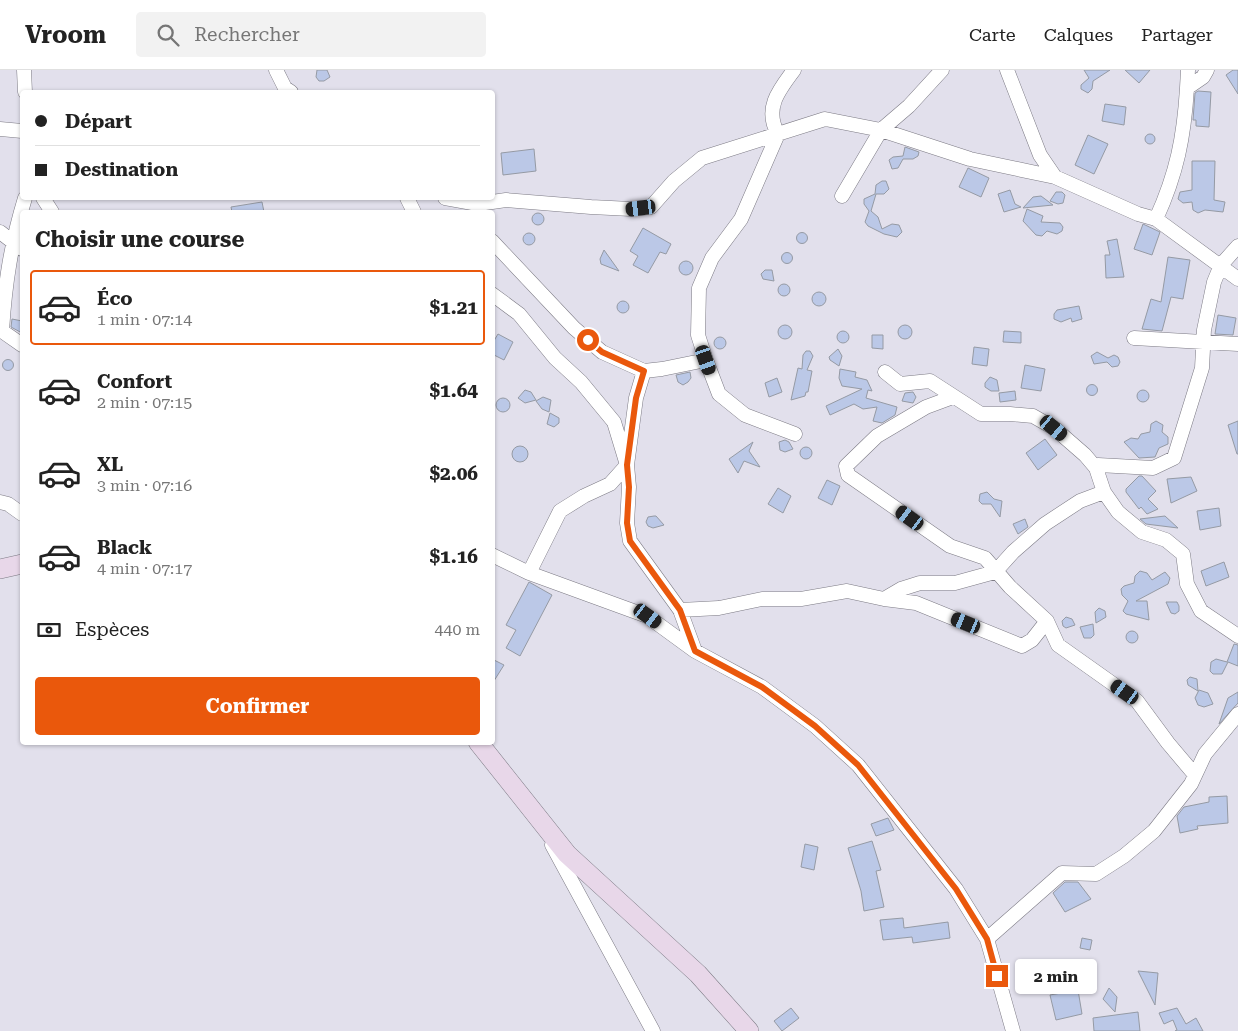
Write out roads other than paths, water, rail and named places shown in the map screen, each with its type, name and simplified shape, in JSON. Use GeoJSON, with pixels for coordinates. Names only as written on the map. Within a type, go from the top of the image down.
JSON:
{"type":"FeatureCollection","features":[{"type":"Feature","properties":{"kind":"street"},"geometry":{"type":"LineString","coordinates":[[24,70],[25,90]]}},
{"type":"Feature","properties":{"kind":"street"},"geometry":{"type":"LineString","coordinates":[[276,70],[285,88],[288,90]]}},
{"type":"Feature","properties":{"kind":"street"},"geometry":{"type":"LineString","coordinates":[[778,134],[771,121],[777,91],[794,70]]}},
{"type":"Feature","properties":{"kind":"street"},"geometry":{"type":"LineString","coordinates":[[842,196],[881,130],[909,106],[942,70]]}},
{"type":"Feature","properties":{"kind":"street"},"geometry":{"type":"LineString","coordinates":[[1008,70],[1040,155],[1055,177]]}},
{"type":"Feature","properties":{"kind":"street"},"geometry":{"type":"LineString","coordinates":[[1156,219],[1167,194],[1185,129],[1188,70]]}},
{"type":"Feature","properties":{"kind":"street"},"geometry":{"type":"LineString","coordinates":[[1187,88],[1203,77],[1206,70]]}},
{"type":"Feature","properties":{"kind":"street"},"geometry":{"type":"LineString","coordinates":[[452,200],[479,208],[506,200],[631,209],[651,206],[674,181],[702,158],[825,119],[881,130],[970,159],[1055,177],[1138,214],[1156,219],[1238,279]]}},
{"type":"Feature","properties":{"kind":"street"},"geometry":{"type":"LineString","coordinates":[[0,129],[20,131]]}},
{"type":"Feature","properties":{"kind":"street"},"geometry":{"type":"LineString","coordinates":[[778,134],[741,220],[712,258],[698,288],[698,335],[719,394],[745,415],[795,434]]}},
{"type":"Feature","properties":{"kind":"street"},"geometry":{"type":"LineString","coordinates":[[20,214],[12,240],[5,282],[1,330],[20,344]]}},
{"type":"Feature","properties":{"kind":"street"},"geometry":{"type":"LineString","coordinates":[[0,232],[20,248]]}},
{"type":"Feature","properties":{"kind":"street"},"geometry":{"type":"LineString","coordinates":[[495,244],[574,328],[602,352],[644,371],[706,360]]}},
{"type":"Feature","properties":{"kind":"street"},"geometry":{"type":"LineString","coordinates":[[1096,468],[1098,465],[1153,468],[1174,458],[1202,368],[1203,341],[1214,282],[1221,265],[1238,246]]}},
{"type":"Feature","properties":{"kind":"street"},"geometry":{"type":"LineString","coordinates":[[495,296],[520,314],[555,358],[581,382],[614,422],[627,465],[629,487],[627,523],[630,541],[680,610],[695,651]]}},
{"type":"Feature","properties":{"kind":"street"},"geometry":{"type":"LineString","coordinates":[[1134,338],[1203,341],[1237,346]]}},
{"type":"Feature","properties":{"kind":"street"},"geometry":{"type":"LineString","coordinates":[[528,573],[560,511],[584,496],[610,484],[627,465],[636,398],[644,371]]}},
{"type":"Feature","properties":{"kind":"street"},"geometry":{"type":"LineString","coordinates":[[885,372],[900,384],[930,381],[981,414],[1033,416],[1060,434],[1085,454],[1096,468],[1104,492],[1118,512],[1142,532],[1166,540],[1184,554],[1187,584],[1201,611],[1238,636]]}},
{"type":"Feature","properties":{"kind":"street"},"geometry":{"type":"LineString","coordinates":[[953,397],[926,407],[877,436],[846,466],[848,475],[950,546],[984,558],[995,572],[1047,621],[1058,645],[1137,701],[1168,743],[1195,775]]}},
{"type":"Feature","properties":{"kind":"street"},"geometry":{"type":"LineString","coordinates":[[884,599],[901,589],[920,583],[955,583],[995,572],[1013,552],[1045,524],[1080,501],[1104,492]]}},
{"type":"Feature","properties":{"kind":"street"},"geometry":{"type":"LineString","coordinates":[[0,502],[8,504],[20,513]]}},
{"type":"Feature","properties":{"kind":"street"},"geometry":{"type":"LineString","coordinates":[[495,556],[528,573],[648,616],[695,651],[762,687],[815,726],[858,765],[956,889],[987,939],[1013,1031]]}},
{"type":"Feature","properties":{"kind":"street"},"geometry":{"type":"LineString","coordinates":[[0,569],[20,564]]}},
{"type":"Feature","properties":{"kind":"street"},"geometry":{"type":"LineString","coordinates":[[680,610],[719,608],[762,599],[801,600],[847,591],[884,599],[916,602],[1022,646],[1032,640],[1047,621]]}},
{"type":"Feature","properties":{"kind":"street"},"geometry":{"type":"LineString","coordinates":[[987,939],[1062,873],[1096,874],[1124,856],[1154,831],[1191,784],[1205,754],[1238,714]]}},
{"type":"Feature","properties":{"kind":"street"},"geometry":{"type":"LineString","coordinates":[[480,745],[539,822],[567,854],[698,974],[749,1031]]}},
{"type":"Feature","properties":{"kind":"street"},"geometry":{"type":"LineString","coordinates":[[539,822],[653,1031]]}}]}
